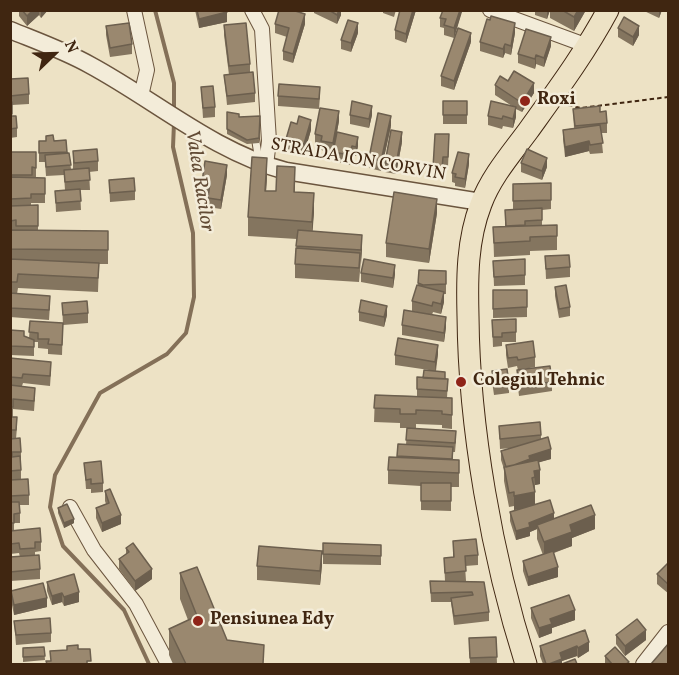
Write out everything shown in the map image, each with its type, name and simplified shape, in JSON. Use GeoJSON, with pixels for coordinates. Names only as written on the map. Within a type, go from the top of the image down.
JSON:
{"type":"FeatureCollection","features":[{"type":"Feature","properties":{"kind":"main road"},"geometry":{"type":"LineString","coordinates":[[526,664],[501,563],[477,447],[468,357],[468,274],[471,238],[481,202],[498,172],[588,46],[608,10]]}},
{"type":"Feature","properties":{"kind":"street"},"geometry":{"type":"LineString","coordinates":[[134,10],[147,70],[146,99]]}},
{"type":"Feature","properties":{"kind":"street"},"geometry":{"type":"LineString","coordinates":[[252,10],[262,29],[269,141],[263,164]]}},
{"type":"Feature","properties":{"kind":"street"},"geometry":{"type":"LineString","coordinates":[[490,10],[588,46]]}},
{"type":"Feature","properties":{"kind":"street","name":"STRADA ION CORVIN"},"geometry":{"type":"LineString","coordinates":[[10,30],[89,64],[203,132],[263,164],[481,202]]}},
{"type":"Feature","properties":{"kind":"street"},"geometry":{"type":"LineString","coordinates":[[70,507],[94,550],[136,604],[168,664]]}},
{"type":"Feature","properties":{"kind":"street"},"geometry":{"type":"LineString","coordinates":[[642,664],[669,632]]}},
{"type":"Feature","properties":{"kind":"lane"},"geometry":{"type":"LineString","coordinates":[[247,136],[255,136],[263,164]]}},
{"type":"Feature","properties":{"kind":"path"},"geometry":{"type":"LineString","coordinates":[[550,100],[581,108],[669,97]]}},
{"type":"Feature","properties":{"kind":"building"},"geometry":{"type":"Polygon","coordinates":[[[22,10],[33,10],[27,16],[22,10]]]}},
{"type":"Feature","properties":{"kind":"building"},"geometry":{"type":"Polygon","coordinates":[[[197,10],[227,10],[227,12],[199,19],[197,10]]]}},
{"type":"Feature","properties":{"kind":"building"},"geometry":{"type":"Polygon","coordinates":[[[279,10],[292,10],[305,14],[293,54],[283,51],[289,28],[275,24],[279,10]]]}},
{"type":"Feature","properties":{"kind":"building"},"geometry":{"type":"Polygon","coordinates":[[[329,10],[339,10],[337,15],[329,10]]]}},
{"type":"Feature","properties":{"kind":"building"},"geometry":{"type":"Polygon","coordinates":[[[400,10],[413,10],[406,34],[395,30],[400,10]]]}},
{"type":"Feature","properties":{"kind":"building"},"geometry":{"type":"Polygon","coordinates":[[[443,10],[460,10],[454,28],[444,25],[446,19],[440,18],[443,10]]]}},
{"type":"Feature","properties":{"kind":"building"},"geometry":{"type":"Polygon","coordinates":[[[562,10],[578,10],[574,17],[562,10]]]}},
{"type":"Feature","properties":{"kind":"building"},"geometry":{"type":"Polygon","coordinates":[[[491,16],[515,23],[511,46],[505,44],[503,49],[480,42],[487,19],[490,20],[491,16]]]}},
{"type":"Feature","properties":{"kind":"building"},"geometry":{"type":"Polygon","coordinates":[[[624,17],[639,26],[633,37],[618,28],[624,17]]]}},
{"type":"Feature","properties":{"kind":"building"},"geometry":{"type":"Polygon","coordinates":[[[348,20],[358,23],[351,43],[341,40],[348,20]]]}},
{"type":"Feature","properties":{"kind":"building"},"geometry":{"type":"Polygon","coordinates":[[[129,23],[132,44],[110,48],[106,26],[129,23]]]}},
{"type":"Feature","properties":{"kind":"building"},"geometry":{"type":"Polygon","coordinates":[[[246,23],[250,64],[229,66],[224,25],[246,23]]]}},
{"type":"Feature","properties":{"kind":"building"},"geometry":{"type":"Polygon","coordinates":[[[458,28],[471,33],[454,81],[441,76],[458,28]]]}},
{"type":"Feature","properties":{"kind":"building"},"geometry":{"type":"Polygon","coordinates":[[[526,29],[551,37],[544,58],[536,55],[535,59],[518,54],[526,29]]]}},
{"type":"Feature","properties":{"kind":"building"},"geometry":{"type":"Polygon","coordinates":[[[514,71],[534,83],[522,103],[495,85],[500,76],[508,81],[514,71]]]}},
{"type":"Feature","properties":{"kind":"building"},"geometry":{"type":"Polygon","coordinates":[[[253,72],[255,93],[227,96],[224,75],[253,72]]]}},
{"type":"Feature","properties":{"kind":"building"},"geometry":{"type":"Polygon","coordinates":[[[28,78],[29,94],[10,96],[10,79],[28,78]]]}},
{"type":"Feature","properties":{"kind":"building"},"geometry":{"type":"Polygon","coordinates":[[[279,84],[320,87],[319,99],[278,96],[279,84]]]}},
{"type":"Feature","properties":{"kind":"building"},"geometry":{"type":"Polygon","coordinates":[[[213,86],[215,107],[203,108],[201,87],[213,86]]]}},
{"type":"Feature","properties":{"kind":"building"},"geometry":{"type":"Polygon","coordinates":[[[352,101],[372,106],[369,119],[350,115],[352,101]]]}},
{"type":"Feature","properties":{"kind":"building"},"geometry":{"type":"Polygon","coordinates":[[[443,101],[467,101],[467,115],[443,115],[443,101]]]}},
{"type":"Feature","properties":{"kind":"building"},"geometry":{"type":"Polygon","coordinates":[[[491,101],[516,107],[513,119],[488,116],[491,101]]]}},
{"type":"Feature","properties":{"kind":"building"},"geometry":{"type":"Polygon","coordinates":[[[10,102],[12,102],[12,114],[10,114],[10,102]]]}},
{"type":"Feature","properties":{"kind":"building"},"geometry":{"type":"Polygon","coordinates":[[[600,106],[600,112],[606,111],[607,123],[575,126],[573,109],[600,106]]]}},
{"type":"Feature","properties":{"kind":"building"},"geometry":{"type":"Polygon","coordinates":[[[320,108],[339,111],[333,143],[321,141],[322,136],[315,134],[320,108]]]}},
{"type":"Feature","properties":{"kind":"building"},"geometry":{"type":"Polygon","coordinates":[[[227,112],[239,114],[239,117],[260,116],[259,138],[247,140],[227,129],[227,112]]]}},
{"type":"Feature","properties":{"kind":"building"},"geometry":{"type":"Polygon","coordinates":[[[378,113],[391,116],[381,161],[369,158],[378,113]]]}},
{"type":"Feature","properties":{"kind":"building"},"geometry":{"type":"Polygon","coordinates":[[[10,116],[16,116],[17,128],[10,129],[10,116]]]}},
{"type":"Feature","properties":{"kind":"building"},"geometry":{"type":"Polygon","coordinates":[[[299,116],[311,120],[304,144],[286,139],[291,122],[297,124],[299,116]]]}},
{"type":"Feature","properties":{"kind":"building"},"geometry":{"type":"Polygon","coordinates":[[[600,125],[603,143],[590,145],[589,141],[565,147],[563,130],[600,125]]]}},
{"type":"Feature","properties":{"kind":"building"},"geometry":{"type":"Polygon","coordinates":[[[391,130],[402,132],[396,165],[385,163],[391,130]]]}},
{"type":"Feature","properties":{"kind":"building"},"geometry":{"type":"Polygon","coordinates":[[[337,132],[358,137],[356,147],[352,146],[350,155],[333,152],[337,132]]]}},
{"type":"Feature","properties":{"kind":"building"},"geometry":{"type":"Polygon","coordinates":[[[435,134],[449,134],[448,157],[443,157],[442,169],[433,168],[435,134]]]}},
{"type":"Feature","properties":{"kind":"building"},"geometry":{"type":"Polygon","coordinates":[[[53,135],[54,141],[66,140],[67,152],[39,153],[39,141],[46,141],[46,136],[53,135]]]}},
{"type":"Feature","properties":{"kind":"building"},"geometry":{"type":"Polygon","coordinates":[[[97,149],[98,161],[74,163],[73,151],[97,149]]]}},
{"type":"Feature","properties":{"kind":"building"},"geometry":{"type":"Polygon","coordinates":[[[527,149],[547,158],[542,171],[521,163],[527,149]]]}},
{"type":"Feature","properties":{"kind":"building"},"geometry":{"type":"Polygon","coordinates":[[[10,152],[36,152],[36,168],[32,167],[32,175],[10,175],[10,152]]]}},
{"type":"Feature","properties":{"kind":"building"},"geometry":{"type":"Polygon","coordinates":[[[458,152],[469,154],[465,179],[455,177],[456,174],[452,173],[458,152]]]}},
{"type":"Feature","properties":{"kind":"building"},"geometry":{"type":"Polygon","coordinates":[[[69,153],[71,165],[46,167],[45,155],[69,153]]]}},
{"type":"Feature","properties":{"kind":"building"},"geometry":{"type":"Polygon","coordinates":[[[252,157],[267,158],[265,191],[276,191],[277,166],[295,167],[294,192],[314,193],[312,222],[248,217],[252,157]]]}},
{"type":"Feature","properties":{"kind":"building"},"geometry":{"type":"Polygon","coordinates":[[[205,161],[227,165],[221,200],[208,198],[210,183],[202,182],[205,161]]]}},
{"type":"Feature","properties":{"kind":"building"},"geometry":{"type":"Polygon","coordinates":[[[89,168],[90,180],[65,182],[64,170],[89,168]]]}},
{"type":"Feature","properties":{"kind":"building"},"geometry":{"type":"Polygon","coordinates":[[[10,177],[45,178],[45,194],[31,194],[31,198],[10,199],[10,177]]]}},
{"type":"Feature","properties":{"kind":"building"},"geometry":{"type":"Polygon","coordinates":[[[134,178],[135,191],[110,193],[109,180],[134,178]]]}},
{"type":"Feature","properties":{"kind":"building"},"geometry":{"type":"Polygon","coordinates":[[[551,183],[551,200],[513,201],[513,184],[551,183]]]}},
{"type":"Feature","properties":{"kind":"building"},"geometry":{"type":"Polygon","coordinates":[[[80,189],[81,201],[56,203],[55,191],[80,189]]]}},
{"type":"Feature","properties":{"kind":"building"},"geometry":{"type":"Polygon","coordinates":[[[394,192],[437,199],[429,249],[386,243],[394,192]]]}},
{"type":"Feature","properties":{"kind":"building"},"geometry":{"type":"Polygon","coordinates":[[[38,205],[38,226],[16,226],[16,220],[10,221],[10,206],[38,205]]]}},
{"type":"Feature","properties":{"kind":"building"},"geometry":{"type":"Polygon","coordinates":[[[542,208],[542,220],[525,221],[525,225],[506,226],[505,210],[542,208]]]}},
{"type":"Feature","properties":{"kind":"building"},"geometry":{"type":"Polygon","coordinates":[[[557,225],[557,236],[530,237],[530,241],[494,243],[493,227],[557,225]]]}},
{"type":"Feature","properties":{"kind":"building"},"geometry":{"type":"Polygon","coordinates":[[[10,230],[108,231],[108,250],[10,249],[10,230]]]}},
{"type":"Feature","properties":{"kind":"building"},"geometry":{"type":"Polygon","coordinates":[[[298,230],[362,235],[361,250],[296,246],[298,230]]]}},
{"type":"Feature","properties":{"kind":"building"},"geometry":{"type":"Polygon","coordinates":[[[296,248],[360,253],[359,268],[295,264],[296,248]]]}},
{"type":"Feature","properties":{"kind":"building"},"geometry":{"type":"Polygon","coordinates":[[[569,255],[570,267],[546,269],[545,256],[569,255]]]}},
{"type":"Feature","properties":{"kind":"building"},"geometry":{"type":"Polygon","coordinates":[[[10,259],[99,263],[98,278],[18,274],[17,282],[10,282],[10,259]]]}},
{"type":"Feature","properties":{"kind":"building"},"geometry":{"type":"Polygon","coordinates":[[[364,259],[395,265],[393,278],[361,273],[364,259]]]}},
{"type":"Feature","properties":{"kind":"building"},"geometry":{"type":"Polygon","coordinates":[[[525,259],[525,275],[494,277],[493,261],[525,259]]]}},
{"type":"Feature","properties":{"kind":"building"},"geometry":{"type":"Polygon","coordinates":[[[419,270],[446,271],[446,284],[423,285],[418,283],[419,270]]]}},
{"type":"Feature","properties":{"kind":"building"},"geometry":{"type":"Polygon","coordinates":[[[417,285],[444,292],[441,304],[433,302],[432,306],[412,301],[417,285]]]}},
{"type":"Feature","properties":{"kind":"building"},"geometry":{"type":"Polygon","coordinates":[[[566,285],[570,307],[559,309],[555,287],[566,285]]]}},
{"type":"Feature","properties":{"kind":"building"},"geometry":{"type":"Polygon","coordinates":[[[493,290],[527,290],[527,307],[493,309],[493,290]]]}},
{"type":"Feature","properties":{"kind":"building"},"geometry":{"type":"Polygon","coordinates":[[[10,293],[50,296],[49,310],[10,308],[10,293]]]}},
{"type":"Feature","properties":{"kind":"building"},"geometry":{"type":"Polygon","coordinates":[[[361,300],[387,306],[384,317],[359,312],[361,300]]]}},
{"type":"Feature","properties":{"kind":"building"},"geometry":{"type":"Polygon","coordinates":[[[87,301],[88,313],[63,315],[62,303],[87,301]]]}},
{"type":"Feature","properties":{"kind":"building"},"geometry":{"type":"Polygon","coordinates":[[[404,310],[446,317],[444,333],[402,325],[404,310]]]}},
{"type":"Feature","properties":{"kind":"building"},"geometry":{"type":"Polygon","coordinates":[[[516,319],[516,332],[502,333],[502,337],[493,337],[492,320],[516,319]]]}},
{"type":"Feature","properties":{"kind":"building"},"geometry":{"type":"Polygon","coordinates":[[[30,321],[63,323],[62,345],[48,344],[49,339],[38,339],[38,333],[29,332],[30,321]]]}},
{"type":"Feature","properties":{"kind":"building"},"geometry":{"type":"Polygon","coordinates":[[[10,330],[24,331],[24,336],[34,340],[34,347],[10,346],[10,330]]]}},
{"type":"Feature","properties":{"kind":"building"},"geometry":{"type":"Polygon","coordinates":[[[398,338],[438,345],[435,362],[395,355],[398,338]]]}},
{"type":"Feature","properties":{"kind":"building"},"geometry":{"type":"Polygon","coordinates":[[[533,341],[535,357],[518,360],[517,357],[508,358],[506,345],[533,341]]]}},
{"type":"Feature","properties":{"kind":"building"},"geometry":{"type":"Polygon","coordinates":[[[10,358],[51,362],[50,376],[23,374],[22,378],[10,377],[10,358]]]}},
{"type":"Feature","properties":{"kind":"building"},"geometry":{"type":"Polygon","coordinates":[[[550,366],[552,382],[519,386],[517,370],[550,366]]]}},
{"type":"Feature","properties":{"kind":"building"},"geometry":{"type":"Polygon","coordinates":[[[507,369],[509,384],[494,386],[492,371],[507,369]]]}},
{"type":"Feature","properties":{"kind":"building"},"geometry":{"type":"Polygon","coordinates":[[[424,370],[445,372],[445,379],[423,378],[424,370]]]}},
{"type":"Feature","properties":{"kind":"building"},"geometry":{"type":"Polygon","coordinates":[[[417,377],[448,379],[447,391],[417,389],[417,377]]]}},
{"type":"Feature","properties":{"kind":"building"},"geometry":{"type":"Polygon","coordinates":[[[10,385],[35,388],[34,401],[13,399],[13,407],[10,407],[10,385]]]}},
{"type":"Feature","properties":{"kind":"building"},"geometry":{"type":"Polygon","coordinates":[[[375,395],[452,398],[452,415],[442,414],[442,411],[416,410],[416,414],[400,414],[400,409],[374,408],[375,395]]]}},
{"type":"Feature","properties":{"kind":"building"},"geometry":{"type":"Polygon","coordinates":[[[10,417],[17,417],[16,430],[10,430],[10,417]]]}},
{"type":"Feature","properties":{"kind":"building"},"geometry":{"type":"Polygon","coordinates":[[[540,422],[541,435],[500,439],[499,426],[540,422]]]}},
{"type":"Feature","properties":{"kind":"building"},"geometry":{"type":"Polygon","coordinates":[[[407,428],[456,431],[455,443],[406,440],[407,428]]]}},
{"type":"Feature","properties":{"kind":"building"},"geometry":{"type":"Polygon","coordinates":[[[548,437],[551,449],[506,467],[501,451],[548,437]]]}},
{"type":"Feature","properties":{"kind":"building"},"geometry":{"type":"Polygon","coordinates":[[[20,438],[21,452],[12,452],[12,457],[20,456],[21,470],[10,471],[10,439],[20,438]]]}},
{"type":"Feature","properties":{"kind":"building"},"geometry":{"type":"Polygon","coordinates":[[[398,444],[453,447],[452,459],[397,456],[398,444]]]}},
{"type":"Feature","properties":{"kind":"building"},"geometry":{"type":"Polygon","coordinates":[[[389,457],[459,460],[459,473],[388,470],[389,457]]]}},
{"type":"Feature","properties":{"kind":"building"},"geometry":{"type":"Polygon","coordinates":[[[538,460],[540,470],[534,471],[535,477],[532,478],[535,492],[514,496],[514,492],[509,493],[504,467],[538,460]]]}},
{"type":"Feature","properties":{"kind":"building"},"geometry":{"type":"Polygon","coordinates":[[[101,461],[103,483],[91,484],[91,479],[86,480],[84,463],[101,461]]]}},
{"type":"Feature","properties":{"kind":"building"},"geometry":{"type":"Polygon","coordinates":[[[28,479],[29,495],[10,496],[10,480],[28,479]]]}},
{"type":"Feature","properties":{"kind":"building"},"geometry":{"type":"Polygon","coordinates":[[[421,483],[451,483],[451,501],[421,501],[421,483]]]}},
{"type":"Feature","properties":{"kind":"building"},"geometry":{"type":"Polygon","coordinates":[[[110,489],[121,515],[102,523],[96,508],[109,503],[105,491],[110,489]]]}},
{"type":"Feature","properties":{"kind":"building"},"geometry":{"type":"Polygon","coordinates":[[[550,500],[554,513],[529,523],[530,527],[516,531],[510,512],[550,500]]]}},
{"type":"Feature","properties":{"kind":"building"},"geometry":{"type":"Polygon","coordinates":[[[10,502],[19,502],[20,513],[14,514],[14,523],[10,523],[10,502]]]}},
{"type":"Feature","properties":{"kind":"building"},"geometry":{"type":"Polygon","coordinates":[[[67,504],[74,519],[64,523],[58,508],[67,504]]]}},
{"type":"Feature","properties":{"kind":"building"},"geometry":{"type":"Polygon","coordinates":[[[591,505],[595,515],[570,525],[572,532],[544,542],[537,525],[591,505]]]}},
{"type":"Feature","properties":{"kind":"building"},"geometry":{"type":"Polygon","coordinates":[[[40,528],[41,542],[35,542],[35,548],[20,549],[19,543],[10,544],[10,531],[40,528]]]}},
{"type":"Feature","properties":{"kind":"building"},"geometry":{"type":"Polygon","coordinates":[[[476,539],[478,555],[465,556],[466,571],[445,573],[444,558],[454,557],[453,541],[476,539]]]}},
{"type":"Feature","properties":{"kind":"building"},"geometry":{"type":"Polygon","coordinates":[[[133,543],[152,569],[135,581],[119,559],[129,552],[126,548],[133,543]]]}},
{"type":"Feature","properties":{"kind":"building"},"geometry":{"type":"Polygon","coordinates":[[[323,543],[381,545],[381,556],[323,554],[323,543]]]}},
{"type":"Feature","properties":{"kind":"building"},"geometry":{"type":"Polygon","coordinates":[[[259,546],[322,551],[320,571],[257,566],[259,546]]]}},
{"type":"Feature","properties":{"kind":"building"},"geometry":{"type":"Polygon","coordinates":[[[553,551],[558,567],[528,577],[523,561],[553,551]]]}},
{"type":"Feature","properties":{"kind":"building"},"geometry":{"type":"Polygon","coordinates":[[[39,555],[40,569],[10,572],[10,557],[39,555]]]}},
{"type":"Feature","properties":{"kind":"building"},"geometry":{"type":"Polygon","coordinates":[[[669,564],[669,585],[657,574],[669,564]]]}},
{"type":"Feature","properties":{"kind":"building"},"geometry":{"type":"Polygon","coordinates":[[[197,567],[227,640],[264,645],[263,664],[186,664],[169,629],[197,616],[180,573],[197,567]]]}},
{"type":"Feature","properties":{"kind":"building"},"geometry":{"type":"Polygon","coordinates":[[[74,574],[79,592],[64,597],[62,593],[52,596],[47,582],[74,574]]]}},
{"type":"Feature","properties":{"kind":"building"},"geometry":{"type":"Polygon","coordinates":[[[430,581],[484,582],[489,612],[454,616],[451,598],[473,595],[472,592],[431,593],[430,581]]]}},
{"type":"Feature","properties":{"kind":"building"},"geometry":{"type":"Polygon","coordinates":[[[43,583],[47,598],[14,605],[11,591],[43,583]]]}},
{"type":"Feature","properties":{"kind":"building"},"geometry":{"type":"Polygon","coordinates":[[[569,595],[575,610],[550,619],[552,624],[539,628],[531,608],[569,595]]]}},
{"type":"Feature","properties":{"kind":"building"},"geometry":{"type":"Polygon","coordinates":[[[50,618],[51,633],[16,635],[14,621],[50,618]]]}},
{"type":"Feature","properties":{"kind":"building"},"geometry":{"type":"Polygon","coordinates":[[[637,619],[646,630],[625,646],[616,635],[637,619]]]}},
{"type":"Feature","properties":{"kind":"building"},"geometry":{"type":"Polygon","coordinates":[[[585,630],[589,642],[560,653],[562,659],[546,664],[540,646],[585,630]]]}},
{"type":"Feature","properties":{"kind":"building"},"geometry":{"type":"Polygon","coordinates":[[[496,637],[497,657],[470,658],[469,638],[496,637]]]}},
{"type":"Feature","properties":{"kind":"building"},"geometry":{"type":"Polygon","coordinates":[[[669,643],[669,664],[651,664],[669,643]]]}},
{"type":"Feature","properties":{"kind":"building"},"geometry":{"type":"Polygon","coordinates":[[[78,645],[78,649],[90,649],[91,661],[87,661],[87,664],[47,664],[46,661],[51,661],[50,651],[67,650],[67,646],[78,645]]]}},
{"type":"Feature","properties":{"kind":"building"},"geometry":{"type":"Polygon","coordinates":[[[44,647],[45,656],[23,657],[23,648],[44,647]]]}},
{"type":"Feature","properties":{"kind":"building"},"geometry":{"type":"Polygon","coordinates":[[[615,647],[629,662],[612,664],[605,656],[615,647]]]}},
{"type":"Feature","properties":{"kind":"building"},"geometry":{"type":"Polygon","coordinates":[[[575,659],[577,664],[562,664],[575,659]]]}},
{"type":"Feature","properties":{"kind":"waterway","name":"Valea Racilor"},"geometry":{"type":"LineString","coordinates":[[155,10],[174,83],[174,112]]}},
{"type":"Feature","properties":{"kind":"waterway","name":"Valea Racilor"},"geometry":{"type":"LineString","coordinates":[[149,664],[124,610],[63,546],[50,507],[55,475],[100,393],[167,354],[186,333],[194,297],[193,233],[173,147],[174,123]]}},
{"type":"Feature","properties":{"kind":"place","name":"Roxi"},"geometry":{"type":"Point","coordinates":[525,101]}},
{"type":"Feature","properties":{"kind":"place","name":"Colegiul Tehnic"},"geometry":{"type":"Point","coordinates":[461,382]}},
{"type":"Feature","properties":{"kind":"place","name":"Pensiunea Edy"},"geometry":{"type":"Point","coordinates":[198,621]}}]}
